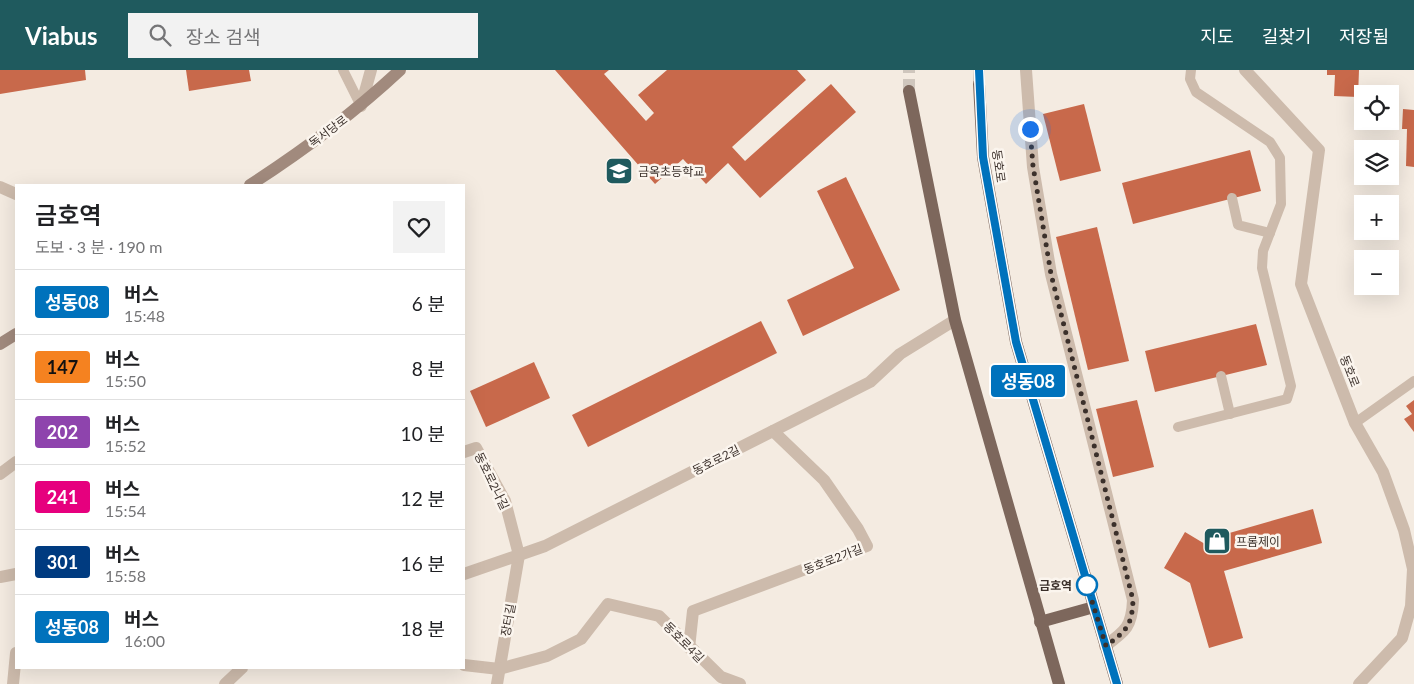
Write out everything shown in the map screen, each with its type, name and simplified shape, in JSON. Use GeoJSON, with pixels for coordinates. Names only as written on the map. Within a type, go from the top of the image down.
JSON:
{"type":"FeatureCollection","features":[{"type":"Feature","properties":{"kind":"main road","name":"독서당로"},"geometry":{"type":"LineString","coordinates":[[252,184],[291,158],[361,106],[400,70]]}},
{"type":"Feature","properties":{"kind":"main road","name":"동호로"},"geometry":{"type":"LineString","coordinates":[[979,84],[983,157],[1016,342],[1117,684]]}},
{"type":"Feature","properties":{"kind":"main road"},"geometry":{"type":"LineString","coordinates":[[909,91],[955,320],[1059,684]]}},
{"type":"Feature","properties":{"kind":"main road"},"geometry":{"type":"LineString","coordinates":[[0,344],[15,335]]}},
{"type":"Feature","properties":{"kind":"main road"},"geometry":{"type":"LineString","coordinates":[[1040,622],[1094,607]]}},
{"type":"Feature","properties":{"kind":"street"},"geometry":{"type":"LineString","coordinates":[[361,106],[371,70]]}},
{"type":"Feature","properties":{"kind":"street","name":"동호로"},"geometry":{"type":"LineString","coordinates":[[1245,70],[1319,150],[1301,284],[1356,423],[1383,472],[1404,530],[1413,569],[1411,606],[1402,638],[1359,684]]}},
{"type":"Feature","properties":{"kind":"street"},"geometry":{"type":"LineString","coordinates":[[1028,71],[1033,166],[1051,274],[1133,600],[1132,617],[1127,628],[1106,646]]}},
{"type":"Feature","properties":{"kind":"street"},"geometry":{"type":"LineString","coordinates":[[0,187],[15,194]]}},
{"type":"Feature","properties":{"kind":"street","name":"동호로2길"},"geometry":{"type":"LineString","coordinates":[[465,574],[545,546],[870,382],[900,354],[955,320]]}},
{"type":"Feature","properties":{"kind":"street","name":"동호로2가길"},"geometry":{"type":"LineString","coordinates":[[689,648],[693,612],[867,546],[858,529],[824,480],[773,431]]}},
{"type":"Feature","properties":{"kind":"street","name":"동호로2나길"},"geometry":{"type":"LineString","coordinates":[[465,452],[476,448],[505,501],[519,555]]}},
{"type":"Feature","properties":{"kind":"street"},"geometry":{"type":"LineString","coordinates":[[0,474],[15,463]]}},
{"type":"Feature","properties":{"kind":"street","name":"장터길"},"geometry":{"type":"LineString","coordinates":[[496,684],[519,555]]}},
{"type":"Feature","properties":{"kind":"street"},"geometry":{"type":"LineString","coordinates":[[0,577],[15,574]]}},
{"type":"Feature","properties":{"kind":"street","name":"동호로4길"},"geometry":{"type":"LineString","coordinates":[[499,669],[547,656],[581,639],[608,604],[659,616],[721,678],[740,684]]}},
{"type":"Feature","properties":{"kind":"street"},"geometry":{"type":"LineString","coordinates":[[465,665],[499,669]]}},
{"type":"Feature","properties":{"kind":"street"},"geometry":{"type":"LineString","coordinates":[[14,684],[15,668]]}},
{"type":"Feature","properties":{"kind":"street"},"geometry":{"type":"LineString","coordinates":[[225,684],[241,669]]}},
{"type":"Feature","properties":{"kind":"lane"},"geometry":{"type":"LineString","coordinates":[[343,70],[361,106]]}},
{"type":"Feature","properties":{"kind":"lane"},"geometry":{"type":"LineString","coordinates":[[1178,427],[1287,399],[1292,386],[1262,268],[1263,251],[1281,204],[1280,158],[1270,142],[1196,92],[1190,79],[1191,70]]}},
{"type":"Feature","properties":{"kind":"lane"},"geometry":{"type":"LineString","coordinates":[[1232,198],[1238,225],[1270,233]]}},
{"type":"Feature","properties":{"kind":"lane"},"geometry":{"type":"LineString","coordinates":[[1221,376],[1230,414]]}},
{"type":"Feature","properties":{"kind":"lane"},"geometry":{"type":"LineString","coordinates":[[1356,423],[1414,381]]}},
{"type":"Feature","properties":{"kind":"building"},"geometry":{"type":"Polygon","coordinates":[[[0,70],[85,70],[86,80],[0,94],[0,70]]]}},
{"type":"Feature","properties":{"kind":"building"},"geometry":{"type":"Polygon","coordinates":[[[186,70],[249,70],[251,81],[189,91],[186,70]]]}},
{"type":"Feature","properties":{"kind":"building"},"geometry":{"type":"Polygon","coordinates":[[[555,70],[609,70],[604,74],[646,121],[654,113],[638,95],[667,70],[797,70],[806,80],[732,147],[745,161],[831,84],[856,112],[760,198],[728,163],[706,184],[683,159],[655,184],[555,70]]]}},
{"type":"Feature","properties":{"kind":"building"},"geometry":{"type":"Polygon","coordinates":[[[1327,70],[1359,70],[1358,85],[1354,85],[1354,97],[1334,96],[1335,75],[1327,75],[1327,70]]]}},
{"type":"Feature","properties":{"kind":"building"},"geometry":{"type":"Polygon","coordinates":[[[1084,104],[1101,171],[1060,181],[1043,114],[1084,104]]]}},
{"type":"Feature","properties":{"kind":"building"},"geometry":{"type":"Polygon","coordinates":[[[1403,109],[1414,110],[1414,167],[1406,166],[1407,129],[1402,129],[1403,109]]]}},
{"type":"Feature","properties":{"kind":"building"},"geometry":{"type":"Polygon","coordinates":[[[1250,150],[1261,191],[1133,224],[1122,183],[1250,150]]]}},
{"type":"Feature","properties":{"kind":"building"},"geometry":{"type":"Polygon","coordinates":[[[846,177],[900,290],[803,336],[787,300],[854,268],[817,191],[846,177]]]}},
{"type":"Feature","properties":{"kind":"building"},"geometry":{"type":"Polygon","coordinates":[[[1097,227],[1129,361],[1088,370],[1056,237],[1097,227]]]}},
{"type":"Feature","properties":{"kind":"building"},"geometry":{"type":"Polygon","coordinates":[[[761,321],[777,353],[588,447],[572,415],[761,321]]]}},
{"type":"Feature","properties":{"kind":"building"},"geometry":{"type":"Polygon","coordinates":[[[1256,324],[1267,365],[1155,392],[1145,351],[1256,324]]]}},
{"type":"Feature","properties":{"kind":"building"},"geometry":{"type":"Polygon","coordinates":[[[534,362],[550,398],[486,427],[470,391],[534,362]]]}},
{"type":"Feature","properties":{"kind":"building"},"geometry":{"type":"Polygon","coordinates":[[[1137,400],[1154,467],[1113,477],[1096,409],[1137,400]]]}},
{"type":"Feature","properties":{"kind":"building"},"geometry":{"type":"Polygon","coordinates":[[[1414,400],[1414,432],[1404,419],[1412,414],[1406,406],[1414,400]]]}},
{"type":"Feature","properties":{"kind":"building"},"geometry":{"type":"Polygon","coordinates":[[[1313,509],[1322,543],[1224,571],[1243,638],[1209,648],[1190,583],[1164,568],[1185,532],[1205,544],[1212,538],[1313,509]]]}},
{"type":"Feature","properties":{"kind":"tunnel"},"geometry":{"type":"LineString","coordinates":[[909,70],[909,91]]}},
{"type":"Feature","properties":{"kind":"tunnel"},"geometry":{"type":"LineString","coordinates":[[979,70],[979,84]]}},
{"type":"Feature","properties":{"kind":"bus line","name":"성동08"},"geometry":{"type":"LineString","coordinates":[[979,70],[983,157],[1016,342],[1117,684]]}},
{"type":"Feature","properties":{"kind":"place","name":"금옥초등학교"},"geometry":{"type":"Point","coordinates":[619,171]}},
{"type":"Feature","properties":{"kind":"place","name":"프롬제이"},"geometry":{"type":"Point","coordinates":[1217,541]}},
{"type":"Feature","properties":{"kind":"place","name":"금호역"},"geometry":{"type":"Point","coordinates":[1087,585]}},
{"type":"Feature","properties":{"kind":"route"},"geometry":{"type":"LineString","coordinates":[[1030,129],[1033,166],[1051,274],[1133,600],[1132,617],[1127,628],[1106,646],[1087,585]]}}]}
